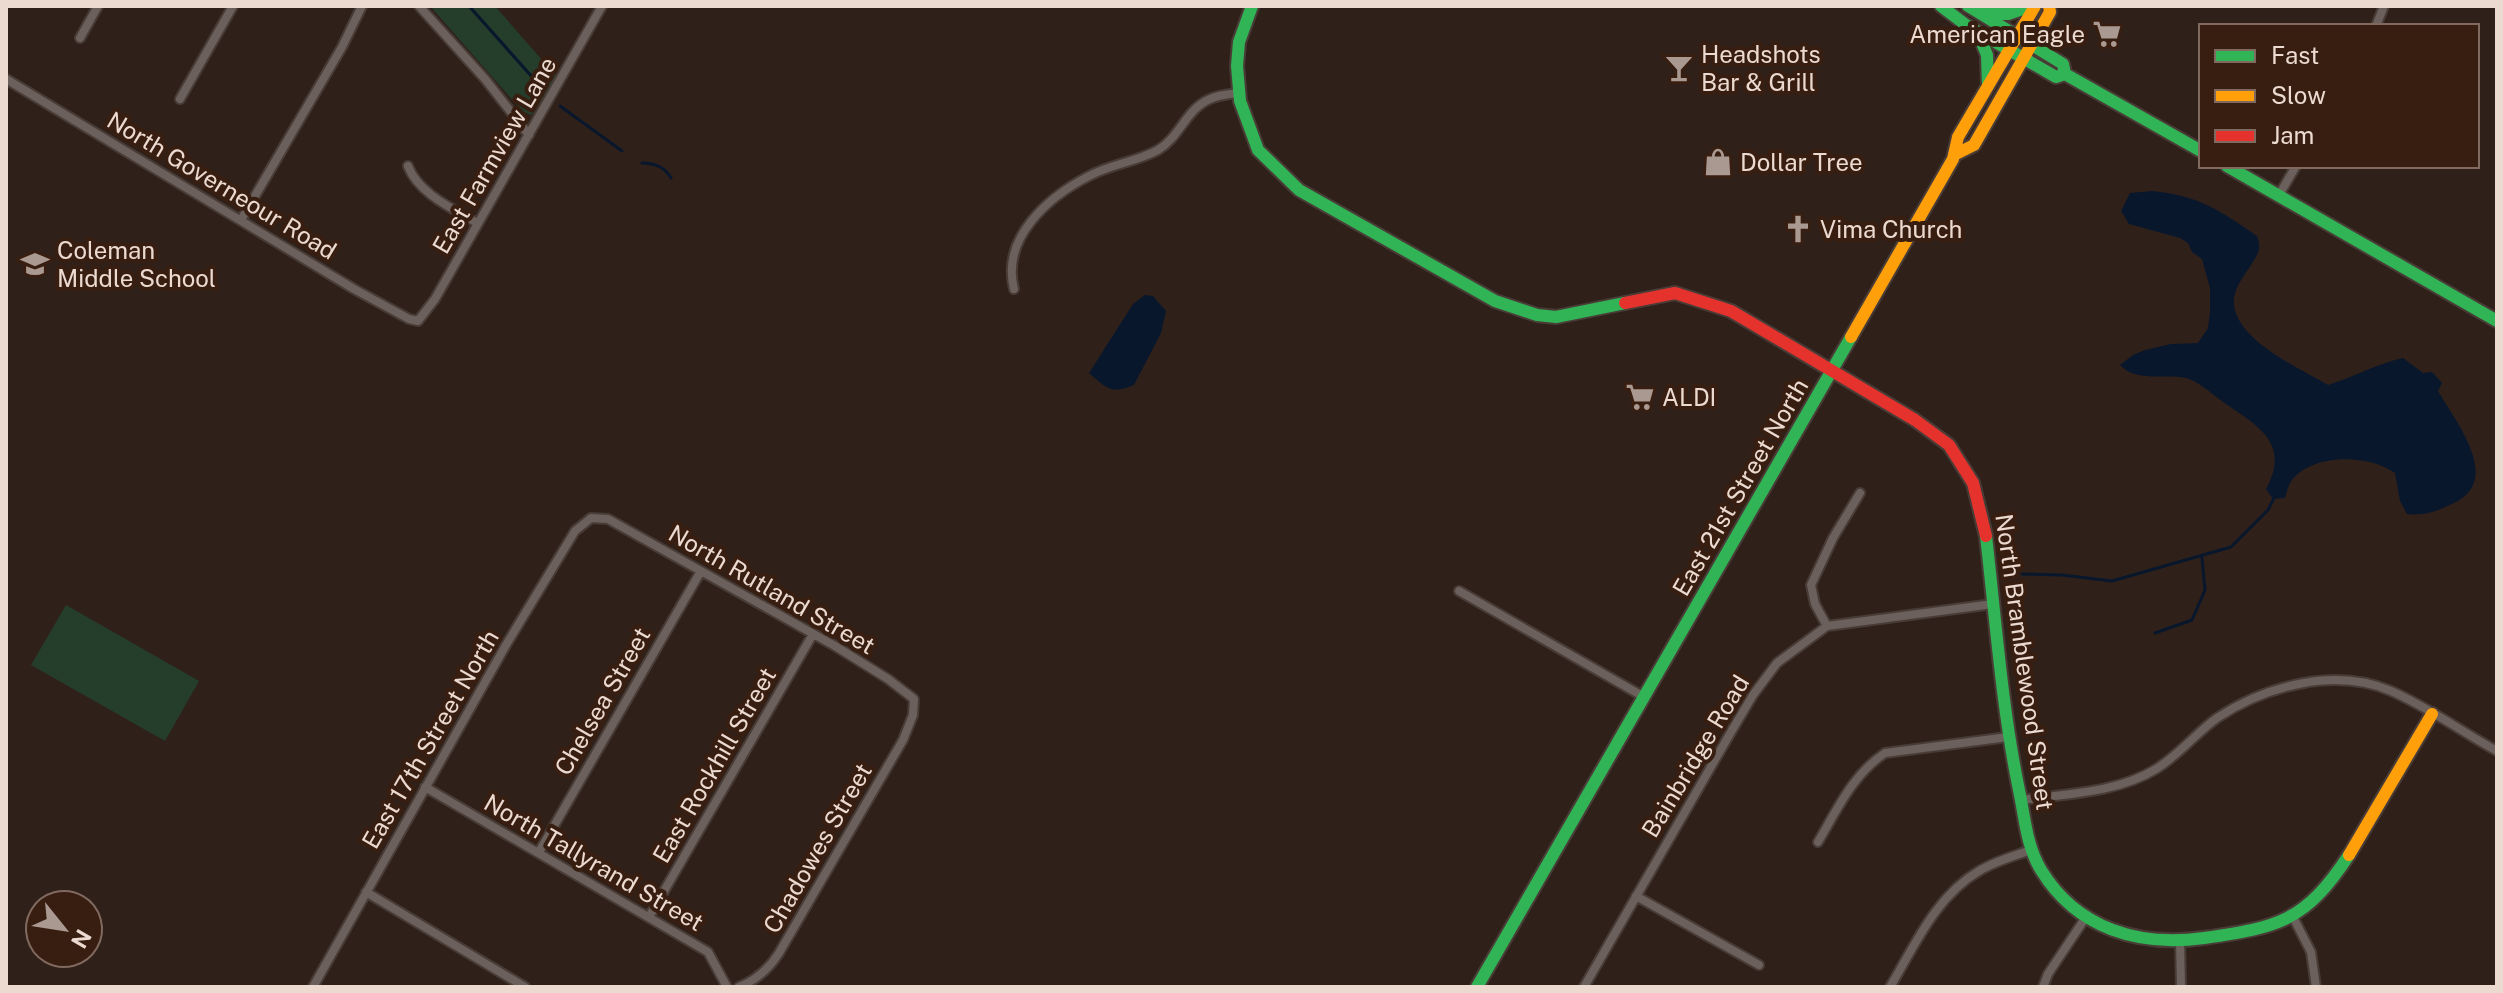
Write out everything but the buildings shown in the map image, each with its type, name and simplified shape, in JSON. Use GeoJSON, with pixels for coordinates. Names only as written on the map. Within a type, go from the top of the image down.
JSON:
{"type":"FeatureCollection","features":[{"type":"Feature","properties":{"kind":"main road","name":"North Bramblewood Street"},"geometry":{"type":"LineString","coordinates":[[1252,6],[1239,42],[1240,101],[1258,150],[1299,190],[1495,301],[1537,315],[1556,317],[1675,293],[1731,311],[1915,420],[1949,445],[1973,483],[1985,524],[2008,737],[2031,850],[2042,872],[2086,917],[2107,929],[2146,940],[2180,941],[2258,930],[2293,917],[2323,891],[2347,858],[2432,714]]}},
{"type":"Feature","properties":{"kind":"main road"},"geometry":{"type":"LineString","coordinates":[[1941,6],[2056,77],[2065,74],[2199,150]]}},
{"type":"Feature","properties":{"kind":"main road"},"geometry":{"type":"LineString","coordinates":[[1968,6],[2063,64],[2065,74]]}},
{"type":"Feature","properties":{"kind":"main road"},"geometry":{"type":"LineString","coordinates":[[1982,14],[2008,14],[2033,6]]}},
{"type":"Feature","properties":{"kind":"main road","name":"East 21st Street North"},"geometry":{"type":"LineString","coordinates":[[1477,987],[1956,154],[1958,137],[2033,6]]}},
{"type":"Feature","properties":{"kind":"main road"},"geometry":{"type":"LineString","coordinates":[[1956,154],[1974,145],[2050,12],[2049,6]]}},
{"type":"Feature","properties":{"kind":"main road"},"geometry":{"type":"LineString","coordinates":[[1977,31],[1987,55],[1988,87]]}},
{"type":"Feature","properties":{"kind":"main road"},"geometry":{"type":"LineString","coordinates":[[2231,168],[2497,321]]}},
{"type":"Feature","properties":{"kind":"street"},"geometry":{"type":"LineString","coordinates":[[80,38],[98,6]]}},
{"type":"Feature","properties":{"kind":"street"},"geometry":{"type":"LineString","coordinates":[[180,99],[233,6]]}},
{"type":"Feature","properties":{"kind":"street"},"geometry":{"type":"LineString","coordinates":[[241,220],[342,47],[362,6]]}},
{"type":"Feature","properties":{"kind":"street"},"geometry":{"type":"LineString","coordinates":[[419,6],[485,79],[529,135]]}},
{"type":"Feature","properties":{"kind":"street","name":"East Farmview Lane"},"geometry":{"type":"LineString","coordinates":[[418,321],[435,299],[602,6]]}},
{"type":"Feature","properties":{"kind":"street","name":"North Governeour Road"},"geometry":{"type":"LineString","coordinates":[[6,79],[354,289],[418,321]]}},
{"type":"Feature","properties":{"kind":"street"},"geometry":{"type":"LineString","coordinates":[[1014,289],[1011,264],[1015,247],[1043,209],[1089,176],[1159,149],[1173,139],[1194,110],[1212,97],[1239,93]]}},
{"type":"Feature","properties":{"kind":"street"},"geometry":{"type":"LineString","coordinates":[[408,166],[413,180],[477,223]]}},
{"type":"Feature","properties":{"kind":"street"},"geometry":{"type":"LineString","coordinates":[[2279,195],[2295,168]]}},
{"type":"Feature","properties":{"kind":"street"},"geometry":{"type":"LineString","coordinates":[[1827,626],[1815,604],[1811,585],[1833,538],[1860,493]]}},
{"type":"Feature","properties":{"kind":"street","name":"North Rutland Street"},"geometry":{"type":"LineString","coordinates":[[591,518],[608,519],[888,679],[914,699],[913,715]]}},
{"type":"Feature","properties":{"kind":"street","name":"East 17th Street North"},"geometry":{"type":"LineString","coordinates":[[313,987],[425,787],[575,531],[591,518]]}},
{"type":"Feature","properties":{"kind":"street","name":"Chelsea Street"},"geometry":{"type":"LineString","coordinates":[[539,852],[701,571]]}},
{"type":"Feature","properties":{"kind":"street"},"geometry":{"type":"LineString","coordinates":[[1459,591],[1644,697]]}},
{"type":"Feature","properties":{"kind":"street","name":"Bainbridge Road"},"geometry":{"type":"LineString","coordinates":[[1584,987],[1753,695],[1777,663],[1827,626],[1993,604]]}},
{"type":"Feature","properties":{"kind":"street","name":"East Rockhill Street"},"geometry":{"type":"LineString","coordinates":[[649,917],[813,634]]}},
{"type":"Feature","properties":{"kind":"street"},"geometry":{"type":"LineString","coordinates":[[2021,800],[2114,787],[2155,770],[2214,720],[2248,699],[2283,687],[2327,681],[2365,683],[2391,691],[2497,751]]}},
{"type":"Feature","properties":{"kind":"street","name":"Chadowes Street"},"geometry":{"type":"LineString","coordinates":[[739,987],[770,967],[779,953],[903,740],[913,715]]}},
{"type":"Feature","properties":{"kind":"street"},"geometry":{"type":"LineString","coordinates":[[1818,842],[1857,778],[1870,763],[1885,753],[2008,737]]}},
{"type":"Feature","properties":{"kind":"street","name":"North Tallyrand Street"},"geometry":{"type":"LineString","coordinates":[[425,787],[708,952],[727,987]]}},
{"type":"Feature","properties":{"kind":"street"},"geometry":{"type":"LineString","coordinates":[[1890,987],[1943,901],[1960,884],[1982,869],[2031,850]]}},
{"type":"Feature","properties":{"kind":"street"},"geometry":{"type":"LineString","coordinates":[[366,892],[525,987]]}},
{"type":"Feature","properties":{"kind":"street"},"geometry":{"type":"LineString","coordinates":[[1636,896],[1759,965]]}},
{"type":"Feature","properties":{"kind":"street"},"geometry":{"type":"LineString","coordinates":[[2043,987],[2048,974],[2086,917]]}},
{"type":"Feature","properties":{"kind":"street"},"geometry":{"type":"LineString","coordinates":[[2293,917],[2311,952],[2316,987]]}},
{"type":"Feature","properties":{"kind":"street"},"geometry":{"type":"LineString","coordinates":[[2180,941],[2181,987]]}},
{"type":"Feature","properties":{"kind":"green space"},"geometry":{"type":"Polygon","coordinates":[[[430,6],[495,6],[556,76],[532,115],[523,112],[430,6]]]}},
{"type":"Feature","properties":{"kind":"green space"},"geometry":{"type":"Polygon","coordinates":[[[66,605],[199,681],[165,741],[31,665],[66,605]]]}},
{"type":"Feature","properties":{"kind":"water"},"geometry":{"type":"Polygon","coordinates":[[[2152,191],[2183,196],[2208,206],[2257,236],[2256,258],[2237,289],[2234,305],[2246,330],[2287,362],[2328,385],[2403,358],[2423,373],[2432,372],[2442,383],[2438,391],[2471,450],[2475,480],[2468,493],[2437,511],[2407,514],[2400,501],[2395,473],[2371,462],[2342,459],[2301,471],[2291,482],[2285,498],[2273,499],[2266,489],[2273,473],[2273,448],[2259,428],[2191,380],[2143,376],[2120,365],[2145,350],[2171,344],[2198,343],[2208,328],[2210,288],[2202,259],[2180,238],[2129,224],[2121,211],[2130,193],[2152,191]]]}},
{"type":"Feature","properties":{"kind":"water"},"geometry":{"type":"Polygon","coordinates":[[[1145,295],[1153,296],[1166,311],[1161,333],[1134,385],[1114,390],[1089,373],[1133,304],[1145,295]]]}},
{"type":"Feature","properties":{"kind":"waterway"},"geometry":{"type":"LineString","coordinates":[[469,6],[541,87]]}},
{"type":"Feature","properties":{"kind":"waterway"},"geometry":{"type":"LineString","coordinates":[[560,106],[622,151]]}},
{"type":"Feature","properties":{"kind":"waterway"},"geometry":{"type":"LineString","coordinates":[[642,163],[659,166],[671,178]]}},
{"type":"Feature","properties":{"kind":"waterway"},"geometry":{"type":"LineString","coordinates":[[2022,574],[2112,581],[2231,547],[2268,510],[2274,498]]}},
{"type":"Feature","properties":{"kind":"waterway"},"geometry":{"type":"LineString","coordinates":[[2155,633],[2192,620],[2205,590],[2202,558]]}},
{"type":"Feature","properties":{"kind":"traffic: fast"},"geometry":{"type":"LineString","coordinates":[[1252,6],[1239,42],[1237,66],[1240,101],[1258,150],[1299,190],[1495,301],[1537,315],[1556,317],[1625,303]]}},
{"type":"Feature","properties":{"kind":"traffic: fast"},"geometry":{"type":"LineString","coordinates":[[1941,6],[1966,25],[2056,77],[2065,74],[2199,150]]}},
{"type":"Feature","properties":{"kind":"traffic: fast"},"geometry":{"type":"LineString","coordinates":[[1968,6],[2063,64],[2065,74]]}},
{"type":"Feature","properties":{"kind":"traffic: fast"},"geometry":{"type":"LineString","coordinates":[[1983,14],[2008,14],[2031,6]]}},
{"type":"Feature","properties":{"kind":"traffic: fast"},"geometry":{"type":"LineString","coordinates":[[1977,31],[1987,55],[1988,86]]}},
{"type":"Feature","properties":{"kind":"traffic: fast"},"geometry":{"type":"LineString","coordinates":[[2230,168],[2497,321]]}},
{"type":"Feature","properties":{"kind":"traffic: fast"},"geometry":{"type":"LineString","coordinates":[[1477,987],[1851,337]]}},
{"type":"Feature","properties":{"kind":"traffic: fast"},"geometry":{"type":"LineString","coordinates":[[1986,536],[2004,699],[2027,833],[2041,870],[2073,907],[2112,930],[2156,939],[2204,938],[2252,930],[2288,918],[2304,908],[2349,855]]}},
{"type":"Feature","properties":{"kind":"traffic: slow"},"geometry":{"type":"LineString","coordinates":[[1851,337],[1953,159],[1958,137],[2035,6]]}},
{"type":"Feature","properties":{"kind":"traffic: slow"},"geometry":{"type":"LineString","coordinates":[[1956,154],[1974,145],[2050,12],[2049,6]]}},
{"type":"Feature","properties":{"kind":"traffic: slow"},"geometry":{"type":"LineString","coordinates":[[2349,855],[2432,714]]}},
{"type":"Feature","properties":{"kind":"traffic: jam"},"geometry":{"type":"LineString","coordinates":[[1625,303],[1675,293],[1731,311],[1915,420],[1949,445],[1973,483],[1986,536]]}},
{"type":"Feature","properties":{"kind":"place","name":"American Eagle"},"geometry":{"type":"Point","coordinates":[2107,34]}},
{"type":"Feature","properties":{"kind":"place","name":"Headshots Bar & Grill"},"geometry":{"type":"Point","coordinates":[1679,68]}},
{"type":"Feature","properties":{"kind":"place","name":"Dollar Tree"},"geometry":{"type":"Point","coordinates":[1718,162]}},
{"type":"Feature","properties":{"kind":"place","name":"Vima Church"},"geometry":{"type":"Point","coordinates":[1798,229]}},
{"type":"Feature","properties":{"kind":"place","name":"Coleman Middle School"},"geometry":{"type":"Point","coordinates":[35,264]}},
{"type":"Feature","properties":{"kind":"place","name":"ALDI"},"geometry":{"type":"Point","coordinates":[1640,397]}}]}
